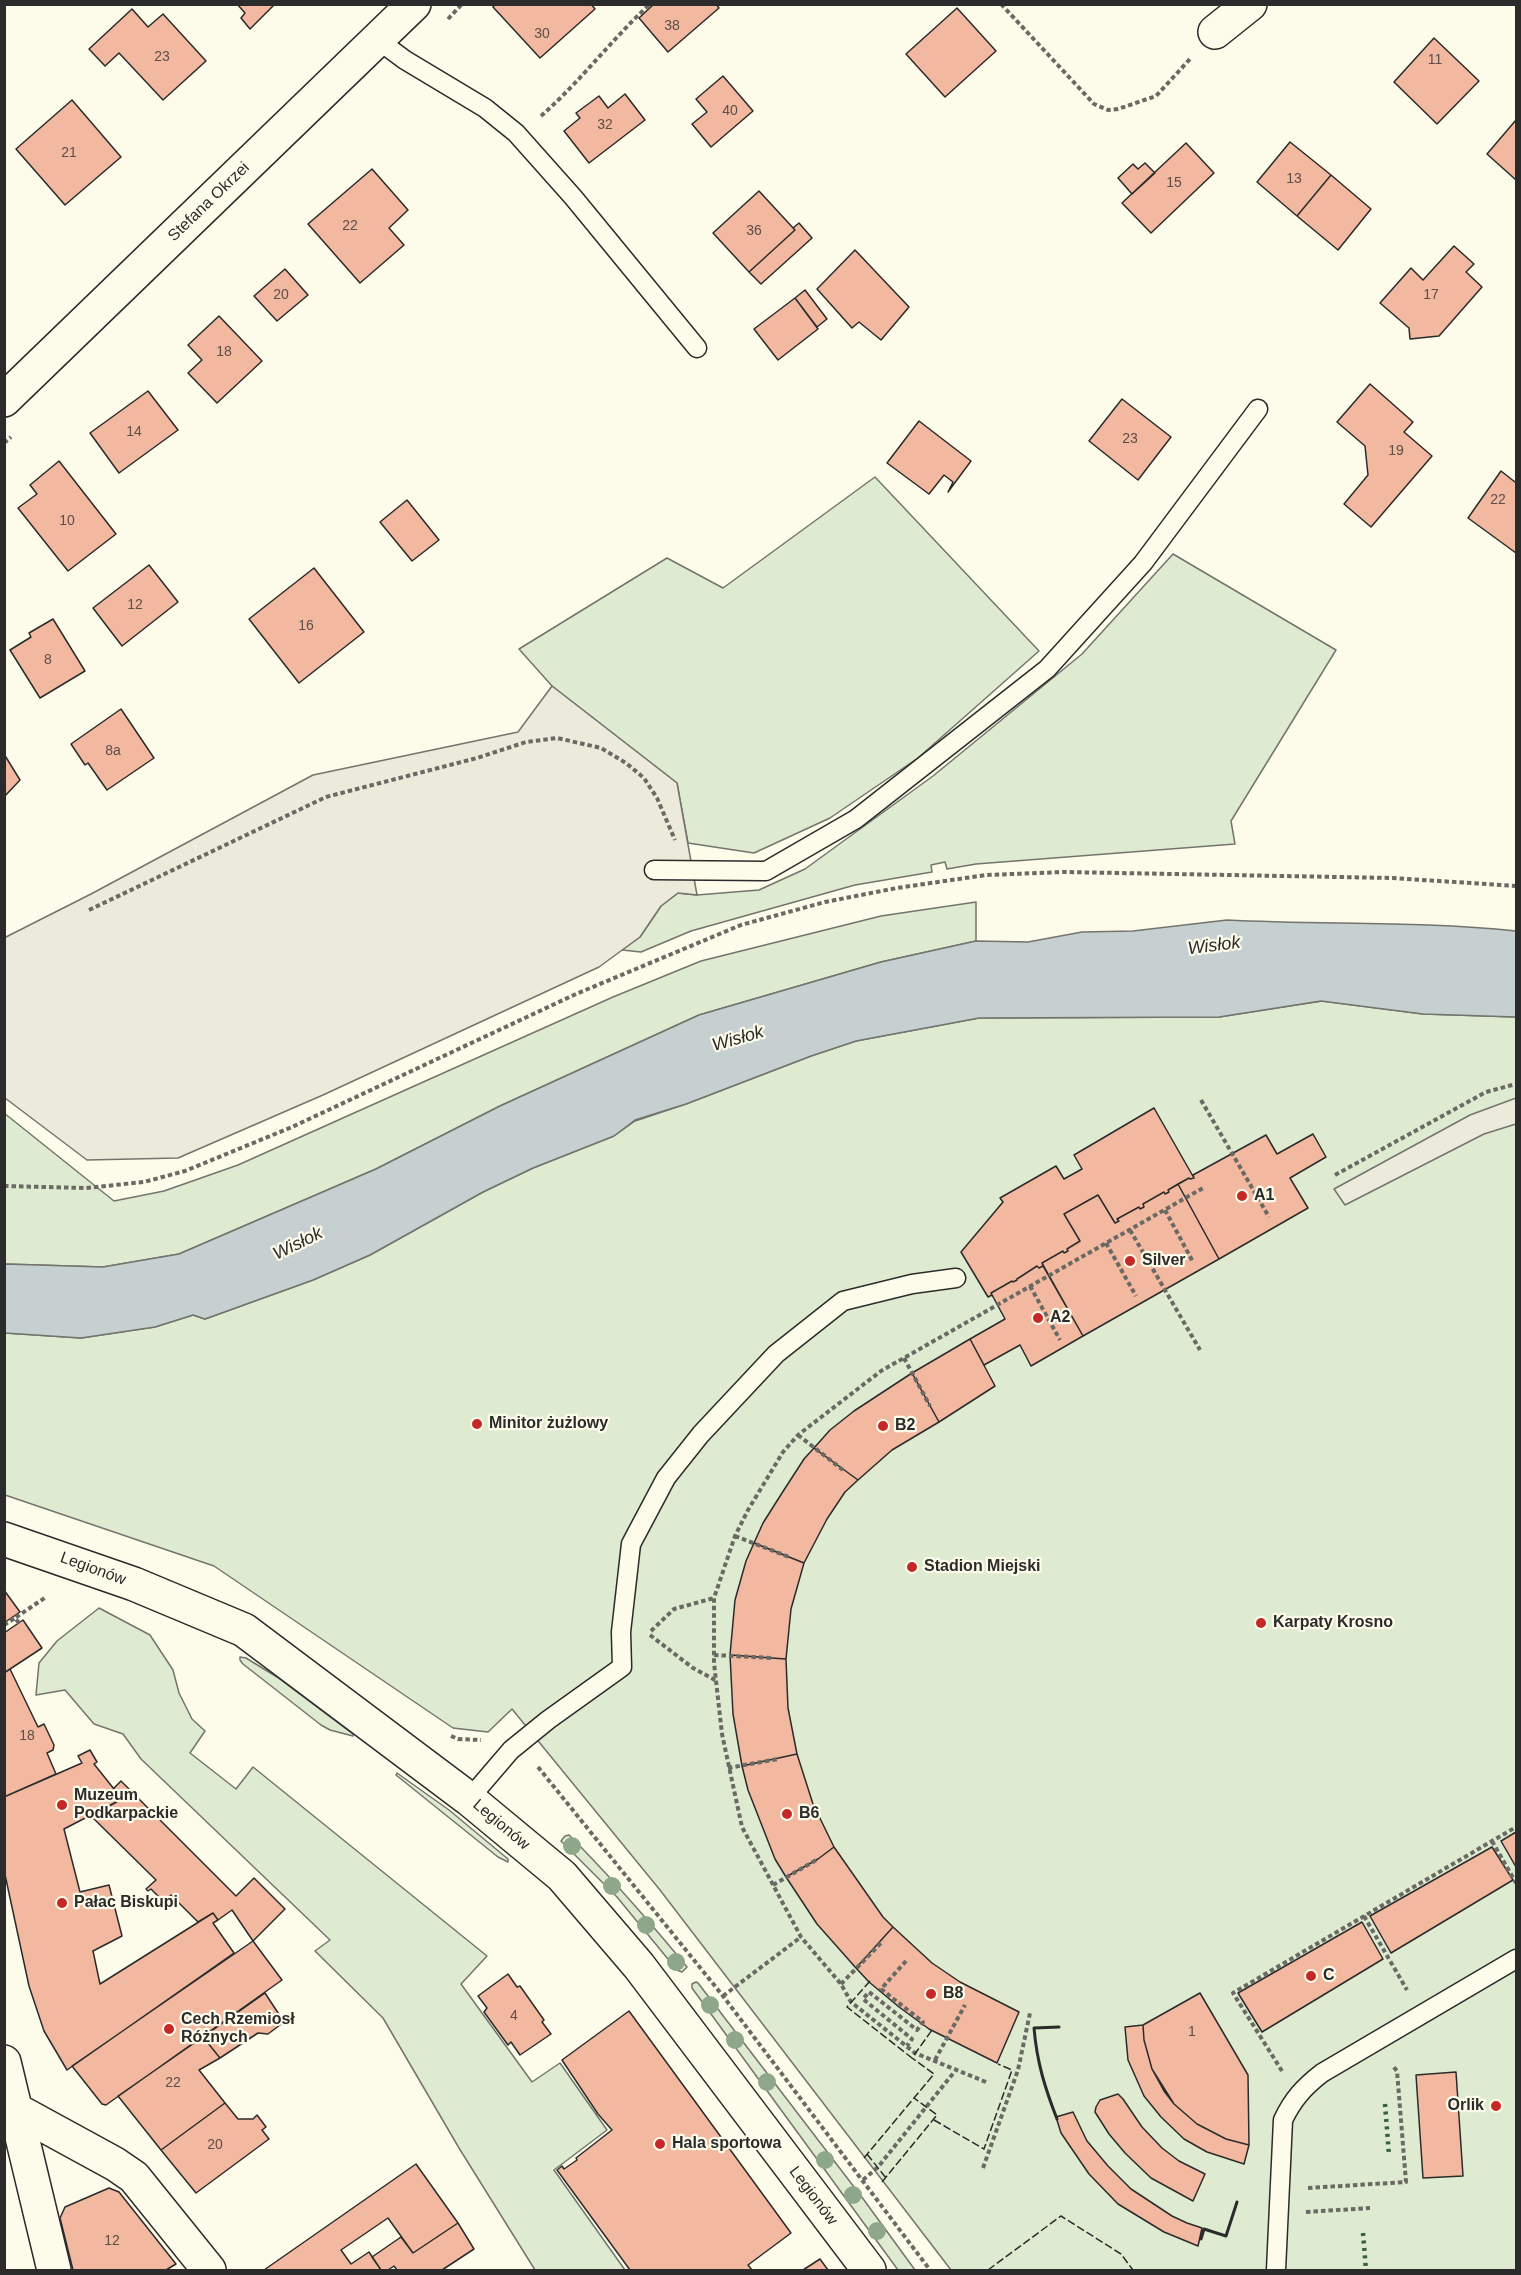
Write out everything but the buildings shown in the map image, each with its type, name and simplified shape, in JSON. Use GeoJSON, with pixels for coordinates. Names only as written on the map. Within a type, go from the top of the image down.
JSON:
{"type":"FeatureCollection","features":[{"type":"Feature","properties":{"kind":"main road"},"geometry":{"type":"LineString","coordinates":[[1215,32],[1250,4]]}},
{"type":"Feature","properties":{"kind":"main road","name":"Stefana Okrzei"},"geometry":{"type":"LineString","coordinates":[[4,400],[394,17]]}},
{"type":"Feature","properties":{"kind":"main road","name":"Legionów"},"geometry":{"type":"LineString","coordinates":[[4,1539],[134,1584],[244,1630],[470,1799],[562,1876],[639,1966],[869,2271]]}},
{"type":"Feature","properties":{"kind":"main road"},"geometry":{"type":"LineString","coordinates":[[4,2062],[18,2111],[24,2149],[54,2271]]}},
{"type":"Feature","properties":{"kind":"main road"},"geometry":{"type":"LineString","coordinates":[[18,2111],[116,2164],[134,2177],[209,2271]]}},
{"type":"Feature","properties":{"kind":"lane"},"geometry":{"type":"LineString","coordinates":[[394,17],[405,60],[485,108],[516,133],[573,197],[697,348]]}},
{"type":"Feature","properties":{"kind":"lane"},"geometry":{"type":"LineString","coordinates":[[654,870],[766,871],[856,819],[1047,669],[1143,563],[1258,409]]}},
{"type":"Feature","properties":{"kind":"lane"},"geometry":{"type":"LineString","coordinates":[[470,1799],[511,1750],[548,1720],[622,1667],[621,1632],[632,1544],[666,1478],[701,1434],[776,1354],[843,1301],[912,1284],[956,1278]]}},
{"type":"Feature","properties":{"kind":"lane"},"geometry":{"type":"LineString","coordinates":[[1276,2271],[1283,2120],[1291,2103],[1303,2087],[1322,2073],[1516,1959]]}},
{"type":"Feature","properties":{"kind":"path"},"geometry":{"type":"LineString","coordinates":[[516,133],[557,102],[627,25],[650,4]]}},
{"type":"Feature","properties":{"kind":"path"},"geometry":{"type":"LineString","coordinates":[[1002,4],[1094,104],[1108,110],[1134,105],[1156,96],[1215,32]]}},
{"type":"Feature","properties":{"kind":"path"},"geometry":{"type":"LineString","coordinates":[[89,910],[326,797],[477,758],[526,742],[558,738],[601,748],[626,763],[644,778],[657,798],[677,844]]}},
{"type":"Feature","properties":{"kind":"path"},"geometry":{"type":"LineString","coordinates":[[4,1186],[86,1188],[144,1182],[185,1171],[292,1127],[576,994],[741,925],[825,902],[897,888],[986,875],[1064,872],[1393,878],[1516,886]]}},
{"type":"Feature","properties":{"kind":"path"},"geometry":{"type":"LineString","coordinates":[[1335,1175],[1486,1092],[1516,1084]]}},
{"type":"Feature","properties":{"kind":"path"},"geometry":{"type":"LineString","coordinates":[[1201,1100],[1269,1217]]}},
{"type":"Feature","properties":{"kind":"path"},"geometry":{"type":"LineString","coordinates":[[986,2082],[915,2053],[851,2002],[841,1984],[801,1936],[742,1827],[728,1768],[716,1680],[714,1598],[735,1536],[783,1452],[798,1435],[881,1371],[1203,1188]]}},
{"type":"Feature","properties":{"kind":"path"},"geometry":{"type":"LineString","coordinates":[[1165,1210],[1193,1262]]}},
{"type":"Feature","properties":{"kind":"path"},"geometry":{"type":"LineString","coordinates":[[1130,1230],[1200,1350]]}},
{"type":"Feature","properties":{"kind":"path"},"geometry":{"type":"LineString","coordinates":[[1106,1243],[1136,1296]]}},
{"type":"Feature","properties":{"kind":"path"},"geometry":{"type":"LineString","coordinates":[[1030,1286],[1060,1341]]}},
{"type":"Feature","properties":{"kind":"path"},"geometry":{"type":"LineString","coordinates":[[904,1358],[930,1406]]}},
{"type":"Feature","properties":{"kind":"path"},"geometry":{"type":"LineString","coordinates":[[798,1435],[843,1470]]}},
{"type":"Feature","properties":{"kind":"path"},"geometry":{"type":"LineString","coordinates":[[735,1536],[789,1557]]}},
{"type":"Feature","properties":{"kind":"path"},"geometry":{"type":"LineString","coordinates":[[4,1625],[46,1597]]}},
{"type":"Feature","properties":{"kind":"path"},"geometry":{"type":"LineString","coordinates":[[714,1598],[674,1609],[648,1633],[693,1668],[716,1680]]}},
{"type":"Feature","properties":{"kind":"path"},"geometry":{"type":"LineString","coordinates":[[15,1618],[19,1623]]}},
{"type":"Feature","properties":{"kind":"path"},"geometry":{"type":"LineString","coordinates":[[714,1655],[772,1658]]}},
{"type":"Feature","properties":{"kind":"path"},"geometry":{"type":"LineString","coordinates":[[728,1768],[778,1759]]}},
{"type":"Feature","properties":{"kind":"path"},"geometry":{"type":"LineString","coordinates":[[541,1768],[723,1996],[930,2271]]}},
{"type":"Feature","properties":{"kind":"path"},"geometry":{"type":"LineString","coordinates":[[1297,2095],[1233,1992],[1516,1827]]}},
{"type":"Feature","properties":{"kind":"path"},"geometry":{"type":"LineString","coordinates":[[1492,1841],[1516,1883]]}},
{"type":"Feature","properties":{"kind":"path"},"geometry":{"type":"LineString","coordinates":[[773,1885],[818,1859]]}},
{"type":"Feature","properties":{"kind":"path"},"geometry":{"type":"LineString","coordinates":[[1364,1916],[1421,2015]]}},
{"type":"Feature","properties":{"kind":"path"},"geometry":{"type":"LineString","coordinates":[[723,1996],[801,1936]]}},
{"type":"Feature","properties":{"kind":"path"},"geometry":{"type":"LineString","coordinates":[[841,1984],[883,1941]]}},
{"type":"Feature","properties":{"kind":"path"},"geometry":{"type":"LineString","coordinates":[[906,1961],[881,1989],[923,2022],[917,2030],[869,1992],[863,1999],[912,2039],[907,2046]]}},
{"type":"Feature","properties":{"kind":"path"},"geometry":{"type":"LineString","coordinates":[[934,2060],[965,2005]]}},
{"type":"Feature","properties":{"kind":"path"},"geometry":{"type":"LineString","coordinates":[[983,2168],[1018,2070],[1030,2013]]}},
{"type":"Feature","properties":{"kind":"path"},"geometry":{"type":"LineString","coordinates":[[1280,2190],[1406,2182],[1397,2071],[1374,2043]]}},
{"type":"Feature","properties":{"kind":"path"},"geometry":{"type":"LineString","coordinates":[[863,2180],[878,2167],[956,2071]]}},
{"type":"Feature","properties":{"kind":"path"},"geometry":{"type":"LineString","coordinates":[[1279,2213],[1370,2208]]}},
{"type":"Feature","properties":{"kind":"green space"},"geometry":{"type":"Polygon","coordinates":[[[875,477],[1039,651],[918,758],[830,818],[754,853],[688,843],[677,783],[552,686],[519,649],[667,558],[723,588],[875,477]]]}},
{"type":"Feature","properties":{"kind":"green space"},"geometry":{"type":"Polygon","coordinates":[[[1173,554],[1336,650],[1231,821],[1235,844],[976,864],[947,869],[945,862],[931,865],[932,872],[855,885],[691,931],[641,952],[622,950],[640,937],[661,906],[678,893],[697,895],[759,890],[805,869],[933,776],[1082,654],[1173,554]]]}},
{"type":"Feature","properties":{"kind":"green space"},"geometry":{"type":"Polygon","coordinates":[[[976,902],[976,941],[881,962],[699,1015],[500,1106],[376,1169],[179,1254],[103,1267],[5,1264],[4,1113],[114,1201],[164,1191],[238,1165],[613,997],[701,961],[881,916],[976,902]]]}},
{"type":"Feature","properties":{"kind":"green space","name":"Stadion Miejski"},"geometry":{"type":"Polygon","coordinates":[[[1322,1001],[1423,1014],[1516,1017],[1516,2270],[951,2270],[660,1890],[512,1709],[488,1732],[453,1728],[214,1566],[5,1495],[5,1333],[81,1338],[155,1327],[193,1315],[205,1319],[313,1280],[370,1255],[483,1192],[533,1168],[614,1136],[635,1121],[856,1041],[979,1018],[1219,1017],[1322,1001]]]}},
{"type":"Feature","properties":{"kind":"green space"},"geometry":{"type":"Polygon","coordinates":[[[99,1608],[150,1635],[173,1670],[179,1693],[192,1719],[205,1731],[190,1753],[236,1789],[253,1767],[487,1956],[461,1984],[532,2082],[560,2063],[607,2130],[554,2170],[625,2270],[535,2270],[459,2148],[383,2018],[315,1951],[330,1940],[141,1759],[123,1734],[94,1724],[65,1690],[36,1695],[39,1663],[57,1641],[99,1608]]]}},
{"type":"Feature","properties":{"kind":"green space"},"geometry":{"type":"Polygon","coordinates":[[[240,1657],[246,1658],[277,1677],[353,1736],[330,1730],[321,1725],[243,1664],[240,1657]]]}},
{"type":"Feature","properties":{"kind":"green space"},"geometry":{"type":"Polygon","coordinates":[[[397,1773],[449,1810],[508,1859],[508,1862],[498,1857],[396,1775],[397,1773]]]}},
{"type":"Feature","properties":{"kind":"green space"},"geometry":{"type":"Polygon","coordinates":[[[569,1835],[630,1900],[687,1967],[682,1972],[677,1970],[617,1897],[561,1841],[569,1835]]]}},
{"type":"Feature","properties":{"kind":"green space"},"geometry":{"type":"Polygon","coordinates":[[[696,1982],[915,2270],[898,2270],[692,1988],[692,1984],[696,1982]]]}},
{"type":"Feature","properties":{"kind":"shaded area"},"geometry":{"type":"Polygon","coordinates":[[[552,686],[677,783],[697,895],[678,893],[661,906],[640,937],[599,967],[323,1095],[178,1158],[87,1160],[5,1098],[4,938],[313,775],[518,732],[552,686]]]}},
{"type":"Feature","properties":{"kind":"shaded area"},"geometry":{"type":"Polygon","coordinates":[[[1516,1098],[1516,1124],[1484,1134],[1345,1205],[1334,1189],[1470,1115],[1516,1098]]]}},
{"type":"Feature","properties":{"kind":"water","name":"Wisłok"},"geometry":{"type":"Polygon","coordinates":[[[1227,920],[1408,924],[1516,931],[1516,1017],[1423,1014],[1321,1001],[1219,1017],[979,1018],[856,1041],[686,1104],[635,1120],[614,1136],[533,1168],[483,1192],[370,1255],[313,1280],[205,1319],[193,1315],[155,1327],[81,1338],[5,1333],[5,1264],[103,1267],[179,1254],[376,1169],[500,1106],[699,1015],[881,962],[976,941],[1028,942],[1082,932],[1133,931],[1227,920]]]}},
{"type":"Feature","properties":{"kind":"hedge"},"geometry":{"type":"LineString","coordinates":[[1385,2104],[1389,2155]]}},
{"type":"Feature","properties":{"kind":"hedge"},"geometry":{"type":"LineString","coordinates":[[1363,2233],[1366,2270]]}},
{"type":"Feature","properties":{"kind":"fence"},"geometry":{"type":"LineString","coordinates":[[870,1981],[847,2007],[912,2058],[932,2030]]}},
{"type":"Feature","properties":{"kind":"fence"},"geometry":{"type":"LineString","coordinates":[[864,2158],[934,2074],[912,2058]]}},
{"type":"Feature","properties":{"kind":"fence"},"geometry":{"type":"LineString","coordinates":[[934,2120],[984,2149],[1012,2070],[998,2064]]}},
{"type":"Feature","properties":{"kind":"fence"},"geometry":{"type":"LineString","coordinates":[[882,2182],[937,2115],[914,2098]]}},
{"type":"Feature","properties":{"kind":"fence"},"geometry":{"type":"LineString","coordinates":[[867,2154],[886,2178]]}},
{"type":"Feature","properties":{"kind":"fence"},"geometry":{"type":"LineString","coordinates":[[988,2270],[1061,2216],[1121,2254],[1133,2270]]}},
{"type":"Feature","properties":{"kind":"wall"},"geometry":{"type":"LineString","coordinates":[[1057,2119],[1042,2075],[1034,2028],[1059,2027]]}},
{"type":"Feature","properties":{"kind":"wall"},"geometry":{"type":"LineString","coordinates":[[1201,2239],[1204,2229],[1226,2236],[1237,2202]]}},
{"type":"Feature","properties":{"kind":"place","name":"A1"},"geometry":{"type":"Point","coordinates":[1242,1196]}},
{"type":"Feature","properties":{"kind":"place","name":"Silver"},"geometry":{"type":"Point","coordinates":[1130,1261]}},
{"type":"Feature","properties":{"kind":"place","name":"A2"},"geometry":{"type":"Point","coordinates":[1038,1318]}},
{"type":"Feature","properties":{"kind":"place","name":"Minitor żużlowy"},"geometry":{"type":"Point","coordinates":[477,1424]}},
{"type":"Feature","properties":{"kind":"place","name":"B2"},"geometry":{"type":"Point","coordinates":[883,1426]}},
{"type":"Feature","properties":{"kind":"place","name":"Stadion Miejski"},"geometry":{"type":"Point","coordinates":[912,1567]}},
{"type":"Feature","properties":{"kind":"place","name":"Karpaty Krosno"},"geometry":{"type":"Point","coordinates":[1261,1623]}},
{"type":"Feature","properties":{"kind":"place","name":"Muzeum Podkarpackie"},"geometry":{"type":"Point","coordinates":[62,1805]}},
{"type":"Feature","properties":{"kind":"place","name":"B6"},"geometry":{"type":"Point","coordinates":[787,1814]}},
{"type":"Feature","properties":{"kind":"place","name":"Pałac Biskupi"},"geometry":{"type":"Point","coordinates":[62,1903]}},
{"type":"Feature","properties":{"kind":"place","name":"C"},"geometry":{"type":"Point","coordinates":[1311,1976]}},
{"type":"Feature","properties":{"kind":"place","name":"B8"},"geometry":{"type":"Point","coordinates":[931,1994]}},
{"type":"Feature","properties":{"kind":"place","name":"Cech Rzemiosł Różnych"},"geometry":{"type":"Point","coordinates":[169,2029]}},
{"type":"Feature","properties":{"kind":"place","name":"Orlik"},"geometry":{"type":"Point","coordinates":[1496,2106]}},
{"type":"Feature","properties":{"kind":"place","name":"Hala sportowa"},"geometry":{"type":"Point","coordinates":[660,2144]}}]}
